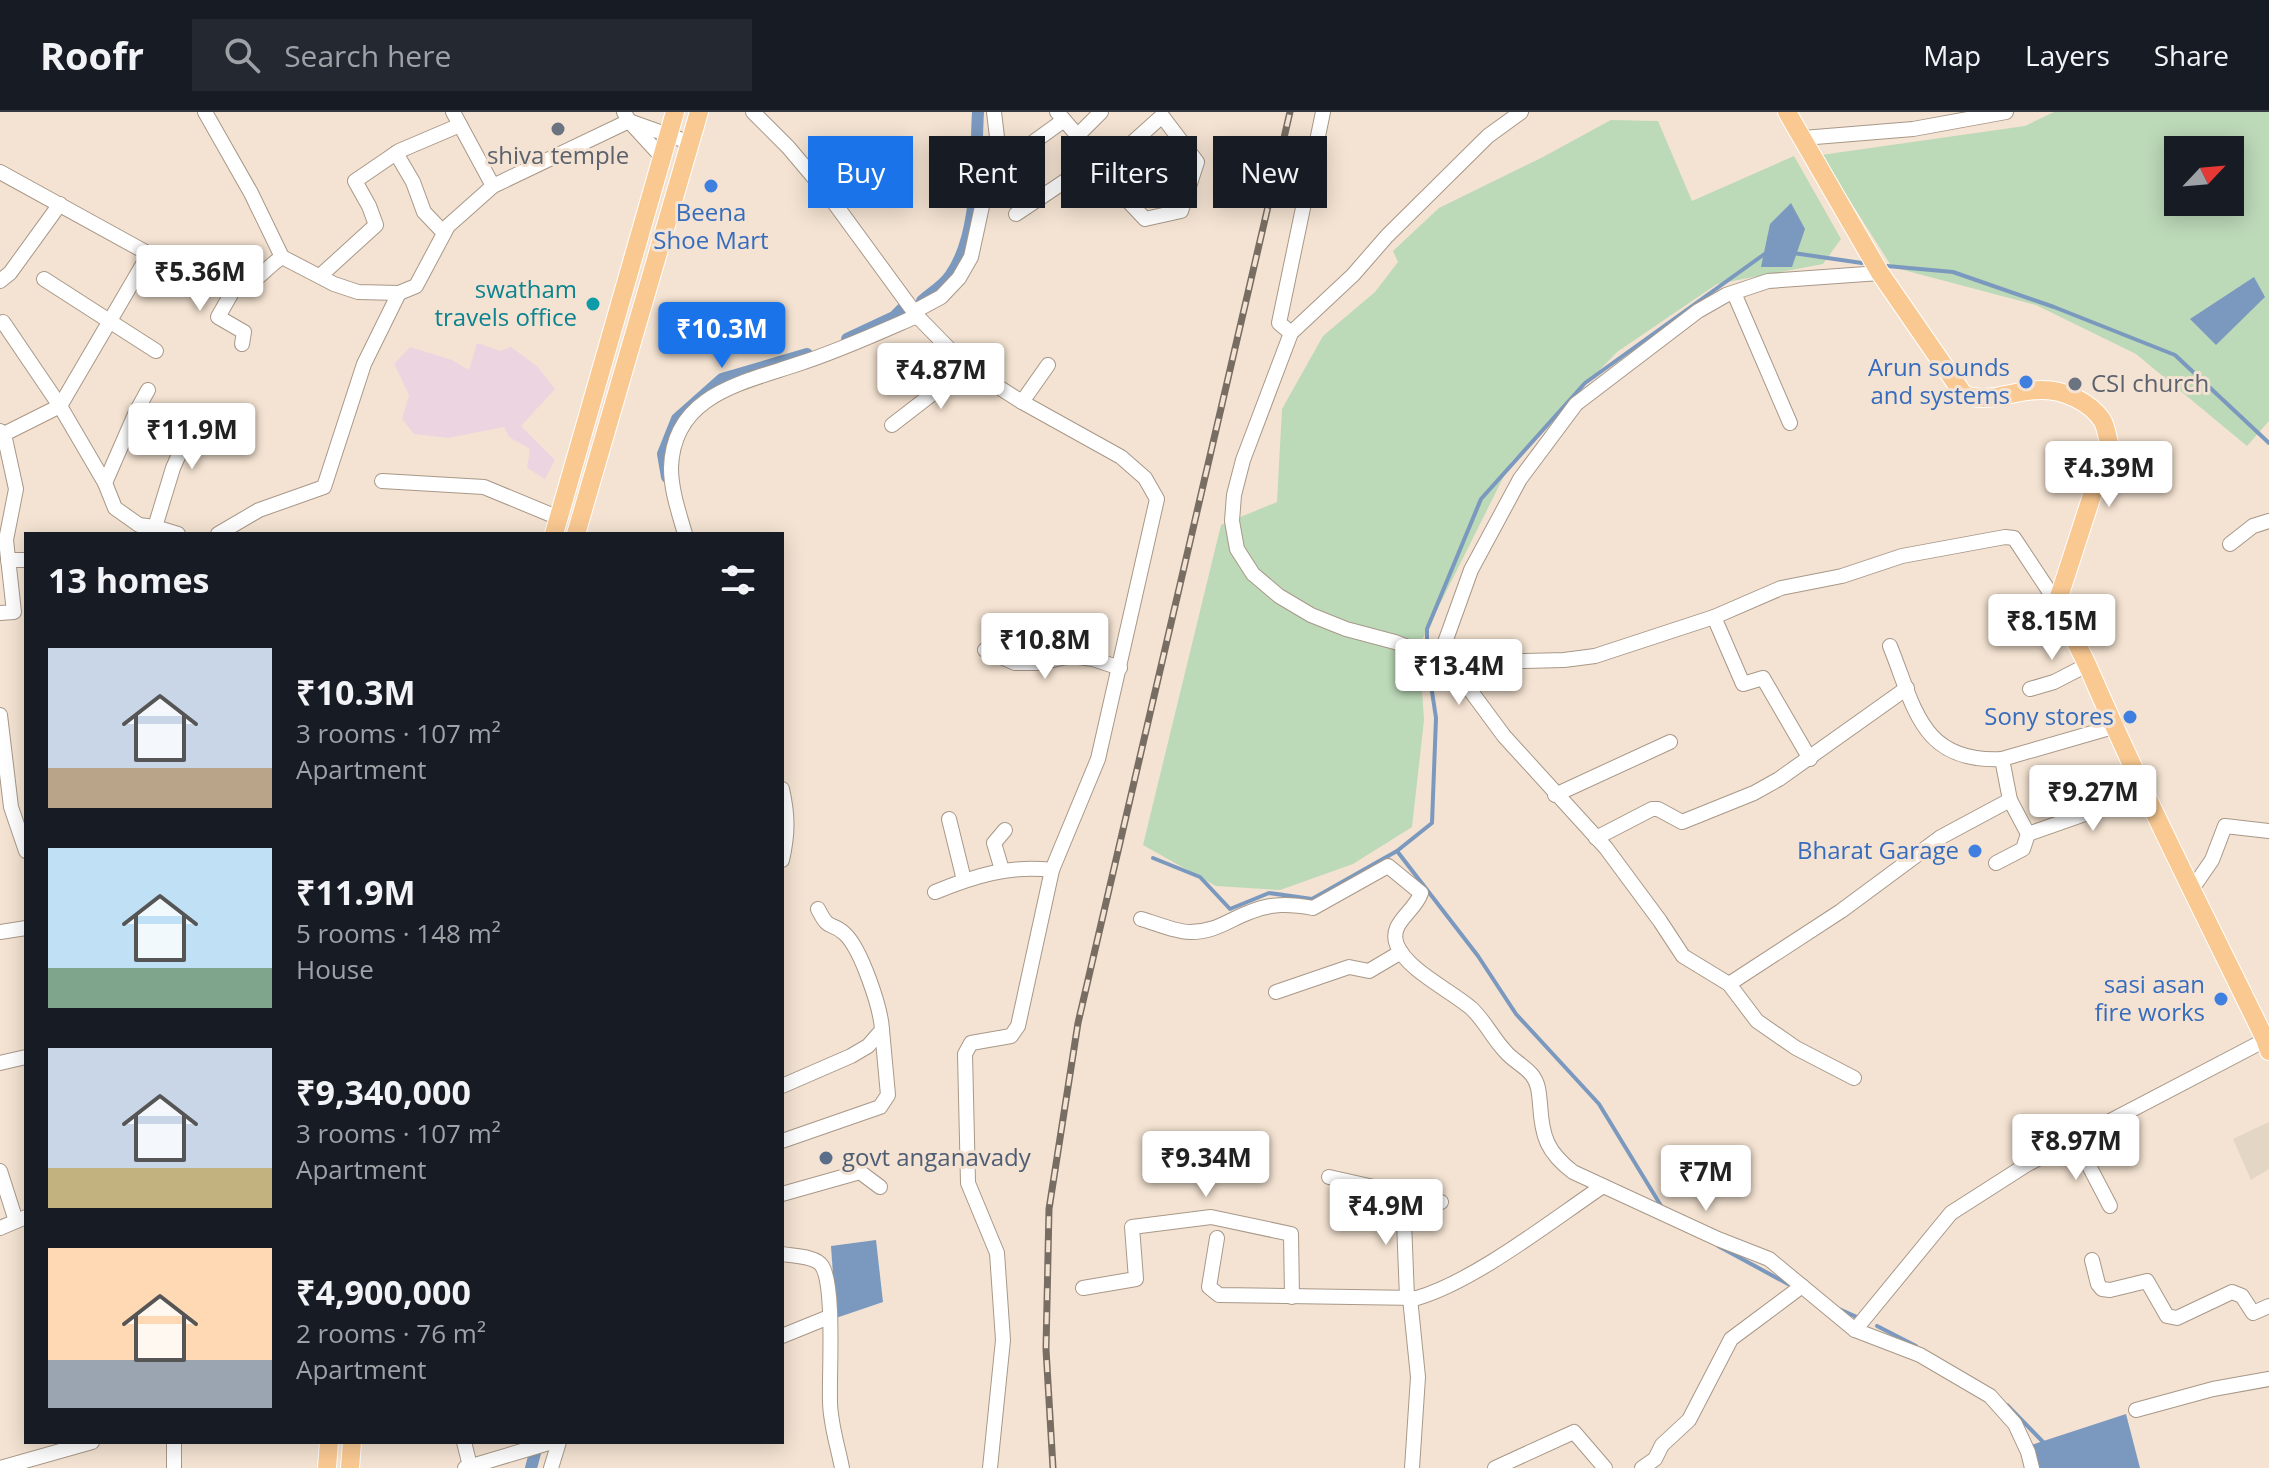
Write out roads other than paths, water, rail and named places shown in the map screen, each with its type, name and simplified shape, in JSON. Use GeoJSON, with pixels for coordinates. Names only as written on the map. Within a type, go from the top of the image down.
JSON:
{"type":"FeatureCollection","features":[{"type":"Feature","properties":{"kind":"main road"},"geometry":{"type":"LineString","coordinates":[[557,526],[675,112]]}},
{"type":"Feature","properties":{"kind":"main road"},"geometry":{"type":"LineString","coordinates":[[577,532],[699,112]]}},
{"type":"Feature","properties":{"kind":"main road"},"geometry":{"type":"LineString","coordinates":[[1787,112],[1880,273],[1964,395],[1978,400],[2042,390],[2070,395],[2088,405],[2103,421],[2109,443],[2057,603],[2113,727],[2268,1043]]}},
{"type":"Feature","properties":{"kind":"main road"},"geometry":{"type":"LineString","coordinates":[[327,1468],[329,1444]]}},
{"type":"Feature","properties":{"kind":"main road"},"geometry":{"type":"LineString","coordinates":[[350,1468],[352,1444]]}},
{"type":"Feature","properties":{"kind":"street"},"geometry":{"type":"LineString","coordinates":[[205,112],[251,193],[282,257],[358,292],[399,293],[416,286],[448,226],[493,186],[626,116],[642,112]]}},
{"type":"Feature","properties":{"kind":"street"},"geometry":{"type":"LineString","coordinates":[[753,112],[827,193],[916,313],[967,367],[1022,402],[1121,457],[1145,478],[1157,499],[1098,759],[1052,870],[1018,1026],[1011,1036],[971,1043],[965,1054],[968,1183],[997,1253],[1003,1340],[990,1468]]}},
{"type":"Feature","properties":{"kind":"street"},"geometry":{"type":"LineString","coordinates":[[685,532],[671,471],[677,436],[696,410],[731,387],[851,345],[916,313],[941,297],[959,278],[971,257],[997,137],[994,112]]}},
{"type":"Feature","properties":{"kind":"street"},"geometry":{"type":"LineString","coordinates":[[1037,136],[1060,116],[1078,135],[1101,112]]}},
{"type":"Feature","properties":{"kind":"street"},"geometry":{"type":"LineString","coordinates":[[1291,333],[1279,323],[1323,112]]}},
{"type":"Feature","properties":{"kind":"street"},"geometry":{"type":"LineString","coordinates":[[1521,112],[1498,119],[1353,275],[1291,333],[1243,460],[1232,521],[1237,549],[1253,574],[1279,596],[1311,615],[1439,659],[1461,678],[1504,736],[1596,838],[1683,956],[1729,984],[1757,1021],[1796,1048],[1854,1078]]}},
{"type":"Feature","properties":{"kind":"street"},"geometry":{"type":"LineString","coordinates":[[1803,138],[1913,129],[2006,112]]}},
{"type":"Feature","properties":{"kind":"street"},"geometry":{"type":"LineString","coordinates":[[626,116],[691,143]]}},
{"type":"Feature","properties":{"kind":"street"},"geometry":{"type":"LineString","coordinates":[[626,116],[662,157]]}},
{"type":"Feature","properties":{"kind":"street"},"geometry":{"type":"LineString","coordinates":[[1162,116],[1197,162],[1181,211],[1145,219],[1113,185],[1098,159],[1112,161],[1162,116]]}},
{"type":"Feature","properties":{"kind":"street"},"geometry":{"type":"LineString","coordinates":[[320,276],[375,228],[376,221],[355,181],[396,153],[457,119],[493,186]]}},
{"type":"Feature","properties":{"kind":"street"},"geometry":{"type":"LineString","coordinates":[[396,153],[413,182],[424,212],[444,233]]}},
{"type":"Feature","properties":{"kind":"street"},"geometry":{"type":"LineString","coordinates":[[0,172],[149,254],[235,287],[251,284],[282,257]]}},
{"type":"Feature","properties":{"kind":"street"},"geometry":{"type":"LineString","coordinates":[[1016,214],[1061,184]]}},
{"type":"Feature","properties":{"kind":"street"},"geometry":{"type":"LineString","coordinates":[[0,281],[10,273],[60,204]]}},
{"type":"Feature","properties":{"kind":"street"},"geometry":{"type":"LineString","coordinates":[[13,613],[6,540],[16,489],[2,433],[60,406],[149,254]]}},
{"type":"Feature","properties":{"kind":"street"},"geometry":{"type":"LineString","coordinates":[[1439,659],[1471,570],[1520,479],[1576,404],[1698,311],[1734,293],[1768,281],[1880,273]]}},
{"type":"Feature","properties":{"kind":"street"},"geometry":{"type":"LineString","coordinates":[[44,279],[156,351]]}},
{"type":"Feature","properties":{"kind":"street"},"geometry":{"type":"LineString","coordinates":[[235,287],[218,317],[244,332],[242,344]]}},
{"type":"Feature","properties":{"kind":"street"},"geometry":{"type":"LineString","coordinates":[[221,532],[259,510],[324,487],[364,364],[399,293]]}},
{"type":"Feature","properties":{"kind":"street"},"geometry":{"type":"LineString","coordinates":[[1734,293],[1790,423]]}},
{"type":"Feature","properties":{"kind":"street"},"geometry":{"type":"LineString","coordinates":[[3,322],[60,406],[105,483],[115,508],[139,525],[155,531],[173,468],[196,416]]}},
{"type":"Feature","properties":{"kind":"street"},"geometry":{"type":"LineString","coordinates":[[1022,402],[1048,365]]}},
{"type":"Feature","properties":{"kind":"street"},"geometry":{"type":"LineString","coordinates":[[892,425],[967,367]]}},
{"type":"Feature","properties":{"kind":"street"},"geometry":{"type":"LineString","coordinates":[[105,483],[148,390]]}},
{"type":"Feature","properties":{"kind":"street"},"geometry":{"type":"LineString","coordinates":[[382,481],[484,487],[557,526]]}},
{"type":"Feature","properties":{"kind":"street"},"geometry":{"type":"LineString","coordinates":[[2230,544],[2253,526],[2269,521]]}},
{"type":"Feature","properties":{"kind":"street"},"geometry":{"type":"LineString","coordinates":[[1461,678],[1521,661],[1595,656],[1714,617],[1781,588],[1842,576],[1902,556],[2005,537],[2014,538],[2057,603]]}},
{"type":"Feature","properties":{"kind":"street"},"geometry":{"type":"LineString","coordinates":[[8,560],[24,560]]}},
{"type":"Feature","properties":{"kind":"street"},"geometry":{"type":"LineString","coordinates":[[1714,617],[1743,684],[1760,678],[1767,683],[1810,759]]}},
{"type":"Feature","properties":{"kind":"street"},"geometry":{"type":"LineString","coordinates":[[1890,646],[1918,715],[1932,738],[1948,751],[1984,760],[2002,759],[2113,727]]}},
{"type":"Feature","properties":{"kind":"street"},"geometry":{"type":"LineString","coordinates":[[985,650],[1015,663],[1038,663],[1072,656],[1120,668]]}},
{"type":"Feature","properties":{"kind":"street"},"geometry":{"type":"LineString","coordinates":[[2030,689],[2054,682],[2087,665]]}},
{"type":"Feature","properties":{"kind":"street"},"geometry":{"type":"LineString","coordinates":[[1596,838],[1652,809],[1682,822],[1754,793],[1810,759],[1907,688]]}},
{"type":"Feature","properties":{"kind":"street"},"geometry":{"type":"LineString","coordinates":[[0,715],[11,807],[24,845]]}},
{"type":"Feature","properties":{"kind":"street"},"geometry":{"type":"LineString","coordinates":[[1555,795],[1670,742]]}},
{"type":"Feature","properties":{"kind":"street"},"geometry":{"type":"LineString","coordinates":[[1996,863],[2023,849],[2028,834],[2010,800],[2002,759]]}},
{"type":"Feature","properties":{"kind":"street"},"geometry":{"type":"LineString","coordinates":[[2028,834],[2145,793]]}},
{"type":"Feature","properties":{"kind":"street"},"geometry":{"type":"LineString","coordinates":[[784,797],[788,812],[785,836]]}},
{"type":"Feature","properties":{"kind":"street"},"geometry":{"type":"LineString","coordinates":[[1729,984],[1831,918],[1941,837],[2010,800]]}},
{"type":"Feature","properties":{"kind":"street"},"geometry":{"type":"LineString","coordinates":[[949,819],[964,880]]}},
{"type":"Feature","properties":{"kind":"street"},"geometry":{"type":"LineString","coordinates":[[2192,889],[2212,860],[2225,826],[2269,831]]}},
{"type":"Feature","properties":{"kind":"street"},"geometry":{"type":"LineString","coordinates":[[1002,870],[994,843],[1005,830]]}},
{"type":"Feature","properties":{"kind":"street"},"geometry":{"type":"LineString","coordinates":[[1141,919],[1187,932],[1226,925],[1268,906],[1289,903],[1313,908],[1388,866],[1421,893],[1396,926],[1394,935],[1401,952],[1474,1011],[1505,1052],[1532,1075],[1538,1087],[1541,1128],[1554,1158],[1573,1172],[1656,1211],[1769,1259],[1799,1289],[1855,1330],[1920,1355],[1990,1396],[2015,1424],[2032,1468]]}},
{"type":"Feature","properties":{"kind":"street"},"geometry":{"type":"LineString","coordinates":[[935,892],[1002,870],[1030,867],[1052,870]]}},
{"type":"Feature","properties":{"kind":"street"},"geometry":{"type":"LineString","coordinates":[[784,1140],[880,1107],[888,1095],[882,1030],[867,975],[858,952],[845,934],[826,925],[818,909]]}},
{"type":"Feature","properties":{"kind":"street"},"geometry":{"type":"LineString","coordinates":[[0,932],[24,928]]}},
{"type":"Feature","properties":{"kind":"street"},"geometry":{"type":"LineString","coordinates":[[1276,992],[1349,967],[1369,971],[1401,952]]}},
{"type":"Feature","properties":{"kind":"street"},"geometry":{"type":"LineString","coordinates":[[784,1085],[851,1056],[868,1046],[882,1030]]}},
{"type":"Feature","properties":{"kind":"street"},"geometry":{"type":"LineString","coordinates":[[1855,1330],[1951,1213],[2026,1165],[2268,1043]]}},
{"type":"Feature","properties":{"kind":"street"},"geometry":{"type":"LineString","coordinates":[[0,1063],[24,1057]]}},
{"type":"Feature","properties":{"kind":"street"},"geometry":{"type":"LineString","coordinates":[[2075,1139],[2110,1206]]}},
{"type":"Feature","properties":{"kind":"street"},"geometry":{"type":"LineString","coordinates":[[0,1171],[21,1219],[0,1228]]}},
{"type":"Feature","properties":{"kind":"street"},"geometry":{"type":"LineString","coordinates":[[784,1193],[860,1172],[880,1187]]}},
{"type":"Feature","properties":{"kind":"street"},"geometry":{"type":"LineString","coordinates":[[1329,1177],[1441,1202]]}},
{"type":"Feature","properties":{"kind":"street"},"geometry":{"type":"LineString","coordinates":[[1217,1238],[1209,1287],[1213,1293],[1409,1298],[1434,1293],[1488,1263],[1603,1186]]}},
{"type":"Feature","properties":{"kind":"street"},"geometry":{"type":"LineString","coordinates":[[1403,1195],[1409,1298],[1418,1377],[1412,1468]]}},
{"type":"Feature","properties":{"kind":"street"},"geometry":{"type":"LineString","coordinates":[[1083,1288],[1136,1279],[1132,1227],[1211,1217],[1291,1234],[1292,1297]]}},
{"type":"Feature","properties":{"kind":"street"},"geometry":{"type":"LineString","coordinates":[[784,1254],[815,1260],[822,1265],[827,1282],[831,1358],[829,1404],[842,1468]]}},
{"type":"Feature","properties":{"kind":"street"},"geometry":{"type":"LineString","coordinates":[[2092,1260],[2102,1289],[2147,1281],[2167,1316],[2177,1318],[2232,1292],[2242,1296],[2253,1313],[2269,1306]]}},
{"type":"Feature","properties":{"kind":"street"},"geometry":{"type":"LineString","coordinates":[[1642,1468],[1655,1459],[1662,1445],[1689,1420],[1731,1339],[1799,1289]]}},
{"type":"Feature","properties":{"kind":"street"},"geometry":{"type":"LineString","coordinates":[[784,1335],[829,1317]]}},
{"type":"Feature","properties":{"kind":"street"},"geometry":{"type":"LineString","coordinates":[[2136,1410],[2213,1389],[2269,1379]]}},
{"type":"Feature","properties":{"kind":"street"},"geometry":{"type":"LineString","coordinates":[[1495,1468],[1574,1432],[1605,1468]]}},
{"type":"Feature","properties":{"kind":"street"},"geometry":{"type":"LineString","coordinates":[[0,1468],[85,1444]]}},
{"type":"Feature","properties":{"kind":"street"},"geometry":{"type":"LineString","coordinates":[[174,1444],[174,1468]]}},
{"type":"Feature","properties":{"kind":"street"},"geometry":{"type":"LineString","coordinates":[[464,1444],[467,1467],[545,1444]]}},
{"type":"Feature","properties":{"kind":"street"},"geometry":{"type":"LineString","coordinates":[[551,1468],[558,1444]]}},
{"type":"Feature","properties":{"kind":"water"},"geometry":{"type":"Polygon","coordinates":[[[1791,203],[1805,229],[1792,267],[1761,267],[1770,224],[1791,203]]]}},
{"type":"Feature","properties":{"kind":"water"},"geometry":{"type":"Polygon","coordinates":[[[2254,277],[2265,297],[2216,345],[2190,319],[2254,277]]]}},
{"type":"Feature","properties":{"kind":"water"},"geometry":{"type":"Polygon","coordinates":[[[876,1240],[883,1302],[836,1318],[831,1246],[876,1240]]]}},
{"type":"Feature","properties":{"kind":"water"},"geometry":{"type":"Polygon","coordinates":[[[2126,1414],[2140,1468],[2035,1468],[2031,1445],[2126,1414]]]}},
{"type":"Feature","properties":{"kind":"waterway"},"geometry":{"type":"LineString","coordinates":[[922,301],[950,276],[967,240],[974,197],[978,112]]}},
{"type":"Feature","properties":{"kind":"waterway"},"geometry":{"type":"LineString","coordinates":[[1427,644],[1427,629],[1481,499],[1585,383],[1766,253]]}},
{"type":"Feature","properties":{"kind":"waterway"},"geometry":{"type":"LineString","coordinates":[[1793,253],[1862,263]]}},
{"type":"Feature","properties":{"kind":"waterway"},"geometry":{"type":"LineString","coordinates":[[1887,266],[1953,272],[2054,307],[2175,355],[2269,443]]}},
{"type":"Feature","properties":{"kind":"waterway"},"geometry":{"type":"LineString","coordinates":[[847,339],[894,317],[903,308]]}},
{"type":"Feature","properties":{"kind":"waterway"},"geometry":{"type":"LineString","coordinates":[[667,477],[663,454],[677,419],[722,379],[807,354]]}},
{"type":"Feature","properties":{"kind":"waterway"},"geometry":{"type":"LineString","coordinates":[[1153,858],[1200,877],[1230,909],[1269,893],[1312,899],[1397,851],[1432,823],[1436,718],[1428,665]]}},
{"type":"Feature","properties":{"kind":"waterway"},"geometry":{"type":"LineString","coordinates":[[1397,851],[1478,956],[1516,1014],[1599,1104],[1663,1209]]}},
{"type":"Feature","properties":{"kind":"waterway"},"geometry":{"type":"LineString","coordinates":[[1718,1246],[1788,1284]]}},
{"type":"Feature","properties":{"kind":"waterway"},"geometry":{"type":"LineString","coordinates":[[1839,1309],[1859,1318]]}},
{"type":"Feature","properties":{"kind":"waterway"},"geometry":{"type":"LineString","coordinates":[[1877,1326],[1916,1346]]}},
{"type":"Feature","properties":{"kind":"waterway"},"geometry":{"type":"LineString","coordinates":[[2007,1405],[2045,1444]]}},
{"type":"Feature","properties":{"kind":"waterway"},"geometry":{"type":"LineString","coordinates":[[531,1468],[537,1444]]}},
{"type":"Feature","properties":{"kind":"railway"},"geometry":{"type":"LineString","coordinates":[[1053,1468],[1046,1349],[1049,1209],[1078,1023],[1290,112]]}},
{"type":"Feature","properties":{"kind":"place","name":"shiva temple"},"geometry":{"type":"Point","coordinates":[558,129]}},
{"type":"Feature","properties":{"kind":"place","name":"Beena Shoe Mart"},"geometry":{"type":"Point","coordinates":[711,186]}},
{"type":"Feature","properties":{"kind":"place","name":"swatham travels office"},"geometry":{"type":"Point","coordinates":[593,304]}},
{"type":"Feature","properties":{"kind":"place","name":"Arun sounds and systems"},"geometry":{"type":"Point","coordinates":[2026,382]}},
{"type":"Feature","properties":{"kind":"place","name":"CSI church"},"geometry":{"type":"Point","coordinates":[2075,384]}},
{"type":"Feature","properties":{"kind":"place","name":"Sony stores"},"geometry":{"type":"Point","coordinates":[2130,717]}},
{"type":"Feature","properties":{"kind":"place","name":"Bharat Garage"},"geometry":{"type":"Point","coordinates":[1975,851]}},
{"type":"Feature","properties":{"kind":"place","name":"sasi asan fire works"},"geometry":{"type":"Point","coordinates":[2221,999]}},
{"type":"Feature","properties":{"kind":"place","name":"govt anganavady"},"geometry":{"type":"Point","coordinates":[826,1158]}}]}
